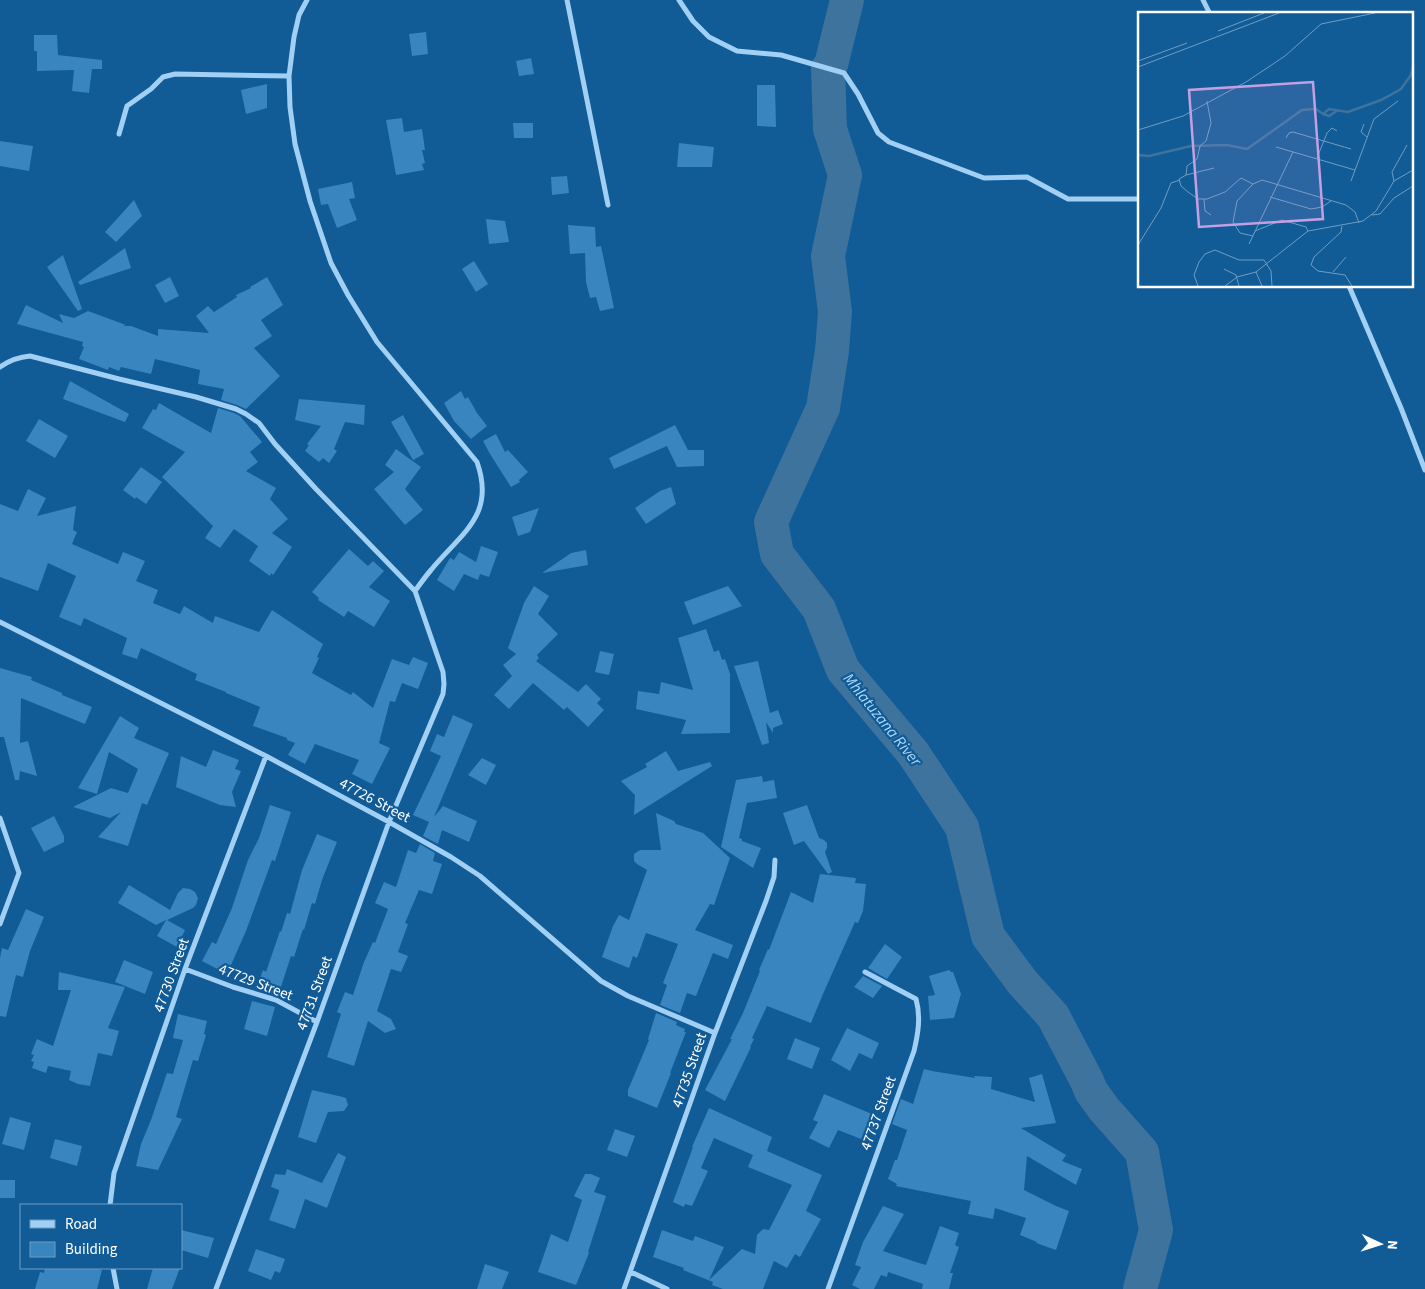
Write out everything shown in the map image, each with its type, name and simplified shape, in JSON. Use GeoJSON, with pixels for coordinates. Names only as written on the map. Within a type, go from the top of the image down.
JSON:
{"type":"FeatureCollection","features":[{"type":"Feature","properties":{"kind":"street"},"geometry":{"type":"LineString","coordinates":[[0,367],[19,357],[30,356],[196,397],[236,409],[246,414],[259,423],[275,444],[316,489],[415,591],[430,570],[465,534],[478,513],[482,501],[482,474],[477,462],[377,342],[331,263],[310,201],[295,144],[290,107],[289,76],[299,15],[307,0]]}},
{"type":"Feature","properties":{"kind":"street"},"geometry":{"type":"LineString","coordinates":[[566,0],[608,206]]}},
{"type":"Feature","properties":{"kind":"street"},"geometry":{"type":"LineString","coordinates":[[679,0],[693,21],[709,37],[737,51],[780,55],[844,73],[858,94],[878,132],[889,142],[984,178],[1027,177],[1068,200],[1138,199]]}},
{"type":"Feature","properties":{"kind":"street"},"geometry":{"type":"LineString","coordinates":[[1203,0],[1209,12]]}},
{"type":"Feature","properties":{"kind":"street"},"geometry":{"type":"LineString","coordinates":[[119,134],[127,106],[151,89],[163,77],[175,74],[289,76]]}},
{"type":"Feature","properties":{"kind":"street"},"geometry":{"type":"LineString","coordinates":[[1350,288],[1425,470]]}},
{"type":"Feature","properties":{"kind":"street","name":"47731 Street"},"geometry":{"type":"LineString","coordinates":[[216,1289],[317,1022],[389,822],[439,708],[443,694],[443,672],[415,591]]}},
{"type":"Feature","properties":{"kind":"street","name":"47726 Street"},"geometry":{"type":"LineString","coordinates":[[0,622],[266,756],[451,857],[480,876],[601,981],[628,996],[715,1033]]}},
{"type":"Feature","properties":{"kind":"street","name":"47730 Street"},"geometry":{"type":"LineString","coordinates":[[110,1204],[114,1174],[185,969],[266,756]]}},
{"type":"Feature","properties":{"kind":"street"},"geometry":{"type":"LineString","coordinates":[[0,818],[19,873],[0,924]]}},
{"type":"Feature","properties":{"kind":"street","name":"47735 Street"},"geometry":{"type":"LineString","coordinates":[[624,1289],[715,1033],[766,900],[774,877],[775,860]]}},
{"type":"Feature","properties":{"kind":"street","name":"47729 Street"},"geometry":{"type":"LineString","coordinates":[[185,969],[276,1000],[317,1022]]}},
{"type":"Feature","properties":{"kind":"street","name":"47737 Street"},"geometry":{"type":"LineString","coordinates":[[828,1289],[914,1051],[919,1030],[916,1000],[865,972]]}},
{"type":"Feature","properties":{"kind":"street"},"geometry":{"type":"LineString","coordinates":[[113,1269],[117,1289]]}},
{"type":"Feature","properties":{"kind":"street"},"geometry":{"type":"LineString","coordinates":[[631,1272],[667,1289]]}},
{"type":"Feature","properties":{"kind":"building"},"geometry":{"type":"Polygon","coordinates":[[[426,32],[428,54],[412,56],[409,34],[426,32]]]}},
{"type":"Feature","properties":{"kind":"building"},"geometry":{"type":"Polygon","coordinates":[[[34,35],[57,35],[58,55],[102,60],[102,69],[92,69],[89,93],[72,91],[74,70],[37,71],[37,51],[34,51],[34,35]]]}},
{"type":"Feature","properties":{"kind":"building"},"geometry":{"type":"Polygon","coordinates":[[[531,58],[534,74],[519,76],[516,61],[531,58]]]}},
{"type":"Feature","properties":{"kind":"building"},"geometry":{"type":"Polygon","coordinates":[[[267,84],[267,108],[246,114],[241,90],[267,84]]]}},
{"type":"Feature","properties":{"kind":"building"},"geometry":{"type":"Polygon","coordinates":[[[757,85],[775,85],[776,127],[757,126],[757,85]]]}},
{"type":"Feature","properties":{"kind":"building"},"geometry":{"type":"Polygon","coordinates":[[[402,118],[404,132],[422,129],[425,150],[422,150],[425,163],[422,164],[424,170],[396,175],[386,120],[402,118]]]}},
{"type":"Feature","properties":{"kind":"building"},"geometry":{"type":"Polygon","coordinates":[[[513,123],[533,123],[533,138],[514,138],[513,123]]]}},
{"type":"Feature","properties":{"kind":"building"},"geometry":{"type":"Polygon","coordinates":[[[0,141],[33,146],[29,171],[0,166],[0,141]]]}},
{"type":"Feature","properties":{"kind":"building"},"geometry":{"type":"Polygon","coordinates":[[[679,143],[714,147],[712,167],[677,167],[679,143]]]}},
{"type":"Feature","properties":{"kind":"building"},"geometry":{"type":"Polygon","coordinates":[[[567,176],[569,193],[552,195],[551,177],[567,176]]]}},
{"type":"Feature","properties":{"kind":"building"},"geometry":{"type":"Polygon","coordinates":[[[352,182],[355,198],[349,199],[357,220],[337,228],[328,204],[321,205],[318,189],[352,182]]]}},
{"type":"Feature","properties":{"kind":"building"},"geometry":{"type":"Polygon","coordinates":[[[134,200],[142,216],[116,242],[105,232],[134,200]]]}},
{"type":"Feature","properties":{"kind":"building"},"geometry":{"type":"Polygon","coordinates":[[[486,219],[505,221],[509,242],[489,244],[486,219]]]}},
{"type":"Feature","properties":{"kind":"building"},"geometry":{"type":"Polygon","coordinates":[[[568,225],[595,227],[596,247],[601,246],[614,308],[600,311],[596,297],[590,298],[586,282],[585,253],[570,254],[568,225]]]}},
{"type":"Feature","properties":{"kind":"building"},"geometry":{"type":"Polygon","coordinates":[[[125,248],[131,268],[80,285],[78,282],[125,248]]]}},
{"type":"Feature","properties":{"kind":"building"},"geometry":{"type":"Polygon","coordinates":[[[63,255],[82,309],[78,311],[47,267],[63,255]]]}},
{"type":"Feature","properties":{"kind":"building"},"geometry":{"type":"Polygon","coordinates":[[[474,261],[488,284],[476,292],[462,269],[474,261]]]}},
{"type":"Feature","properties":{"kind":"building"},"geometry":{"type":"Polygon","coordinates":[[[170,277],[179,296],[165,303],[155,285],[170,277]]]}},
{"type":"Feature","properties":{"kind":"building"},"geometry":{"type":"Polygon","coordinates":[[[267,277],[283,305],[261,320],[272,336],[254,348],[280,376],[246,409],[221,400],[224,389],[198,384],[200,370],[155,359],[151,374],[121,367],[119,371],[109,367],[108,370],[79,359],[84,347],[82,346],[83,342],[17,324],[26,305],[63,323],[59,314],[74,318],[88,311],[126,325],[123,326],[131,326],[158,336],[158,329],[209,333],[196,316],[208,306],[214,312],[237,297],[236,295],[267,277]]]}},
{"type":"Feature","properties":{"kind":"building"},"geometry":{"type":"Polygon","coordinates":[[[70,381],[129,414],[125,422],[63,399],[70,381]]]}},
{"type":"Feature","properties":{"kind":"building"},"geometry":{"type":"Polygon","coordinates":[[[461,391],[465,399],[468,397],[487,426],[471,439],[454,421],[444,403],[461,391]]]}},
{"type":"Feature","properties":{"kind":"building"},"geometry":{"type":"Polygon","coordinates":[[[299,399],[365,405],[364,425],[345,422],[334,449],[337,451],[329,463],[323,458],[319,462],[305,451],[309,445],[307,444],[321,426],[295,420],[299,399]]]}},
{"type":"Feature","properties":{"kind":"building"},"geometry":{"type":"Polygon","coordinates":[[[159,403],[211,433],[218,408],[234,413],[240,416],[262,442],[250,452],[258,462],[246,471],[276,488],[270,499],[288,519],[272,533],[292,547],[273,575],[271,573],[270,576],[249,561],[258,546],[234,529],[220,548],[205,538],[213,526],[162,477],[185,452],[142,428],[153,409],[156,410],[159,403]]]}},
{"type":"Feature","properties":{"kind":"building"},"geometry":{"type":"Polygon","coordinates":[[[403,415],[424,454],[413,460],[391,422],[403,415]]]}},
{"type":"Feature","properties":{"kind":"building"},"geometry":{"type":"Polygon","coordinates":[[[39,419],[68,436],[55,458],[26,441],[39,419]]]}},
{"type":"Feature","properties":{"kind":"building"},"geometry":{"type":"Polygon","coordinates":[[[675,425],[688,450],[704,450],[704,466],[677,467],[667,446],[614,469],[609,458],[675,425]]]}},
{"type":"Feature","properties":{"kind":"building"},"geometry":{"type":"Polygon","coordinates":[[[496,434],[505,452],[508,450],[528,472],[519,480],[520,482],[511,487],[483,441],[496,434]]]}},
{"type":"Feature","properties":{"kind":"building"},"geometry":{"type":"Polygon","coordinates":[[[396,449],[421,467],[405,489],[423,510],[405,525],[374,489],[394,472],[385,465],[396,449]]]}},
{"type":"Feature","properties":{"kind":"building"},"geometry":{"type":"Polygon","coordinates":[[[141,467],[162,482],[146,504],[123,490],[141,467]]]}},
{"type":"Feature","properties":{"kind":"building"},"geometry":{"type":"Polygon","coordinates":[[[671,487],[676,504],[646,524],[635,508],[660,491],[671,487]]]}},
{"type":"Feature","properties":{"kind":"building"},"geometry":{"type":"Polygon","coordinates":[[[28,489],[46,498],[37,516],[76,506],[73,530],[77,532],[72,544],[118,564],[123,552],[145,561],[136,581],[158,590],[153,603],[180,614],[184,606],[213,623],[215,616],[259,632],[272,610],[323,644],[312,673],[351,695],[353,692],[373,708],[392,659],[409,665],[413,657],[428,663],[418,689],[402,683],[395,702],[390,701],[379,743],[390,748],[372,784],[352,774],[359,760],[315,744],[305,764],[288,755],[295,743],[287,740],[287,738],[253,726],[260,707],[195,680],[197,674],[141,648],[137,659],[122,654],[127,638],[84,618],[81,626],[59,617],[76,576],[48,563],[38,591],[0,577],[0,504],[18,511],[28,489]]]}},
{"type":"Feature","properties":{"kind":"building"},"geometry":{"type":"Polygon","coordinates":[[[539,508],[530,532],[518,536],[512,517],[539,508]]]}},
{"type":"Feature","properties":{"kind":"building"},"geometry":{"type":"Polygon","coordinates":[[[481,546],[498,552],[489,577],[480,574],[478,580],[464,574],[454,591],[437,580],[450,558],[454,560],[459,552],[476,562],[481,546]]]}},
{"type":"Feature","properties":{"kind":"building"},"geometry":{"type":"Polygon","coordinates":[[[349,549],[368,566],[373,561],[384,571],[369,587],[390,601],[374,627],[348,611],[344,617],[318,600],[319,598],[312,592],[349,549]]]}},
{"type":"Feature","properties":{"kind":"building"},"geometry":{"type":"Polygon","coordinates":[[[586,550],[588,565],[542,573],[571,553],[586,550]]]}},
{"type":"Feature","properties":{"kind":"building"},"geometry":{"type":"Polygon","coordinates":[[[534,586],[549,596],[538,614],[558,634],[537,655],[539,658],[536,661],[578,692],[586,684],[601,699],[597,703],[604,710],[588,727],[567,707],[564,710],[533,683],[509,709],[494,695],[512,676],[503,665],[516,654],[508,648],[524,603],[534,586]]]}},
{"type":"Feature","properties":{"kind":"building"},"geometry":{"type":"Polygon","coordinates":[[[728,586],[742,606],[693,625],[684,602],[728,586]]]}},
{"type":"Feature","properties":{"kind":"building"},"geometry":{"type":"Polygon","coordinates":[[[706,629],[714,652],[719,650],[722,660],[725,659],[730,674],[730,733],[681,734],[686,720],[636,709],[638,691],[659,694],[661,682],[693,690],[678,638],[706,629]]]}},
{"type":"Feature","properties":{"kind":"building"},"geometry":{"type":"Polygon","coordinates":[[[600,651],[614,654],[609,675],[595,672],[600,651]]]}},
{"type":"Feature","properties":{"kind":"building"},"geometry":{"type":"Polygon","coordinates":[[[758,661],[770,713],[778,710],[783,724],[773,728],[773,733],[766,722],[769,743],[762,745],[734,666],[758,661]]]}},
{"type":"Feature","properties":{"kind":"building"},"geometry":{"type":"Polygon","coordinates":[[[0,668],[32,677],[31,680],[92,707],[85,724],[21,698],[20,743],[28,741],[37,776],[20,771],[19,780],[15,780],[4,737],[0,737],[0,668]]]}},
{"type":"Feature","properties":{"kind":"building"},"geometry":{"type":"Polygon","coordinates":[[[453,715],[473,724],[434,817],[443,806],[477,821],[469,842],[442,830],[438,844],[423,836],[429,822],[413,815],[441,756],[430,751],[437,734],[444,737],[453,715]]]}},
{"type":"Feature","properties":{"kind":"building"},"geometry":{"type":"Polygon","coordinates":[[[120,716],[139,728],[134,738],[169,753],[147,805],[142,803],[128,846],[98,837],[121,812],[110,818],[73,807],[111,788],[128,793],[138,769],[109,752],[97,794],[78,788],[120,716]]]}},
{"type":"Feature","properties":{"kind":"building"},"geometry":{"type":"Polygon","coordinates":[[[213,750],[239,760],[235,769],[241,771],[232,792],[236,807],[220,805],[176,787],[181,756],[206,767],[213,750]]]}},
{"type":"Feature","properties":{"kind":"building"},"geometry":{"type":"Polygon","coordinates":[[[666,751],[678,771],[710,762],[712,766],[634,815],[635,795],[621,781],[647,767],[645,764],[666,751]]]}},
{"type":"Feature","properties":{"kind":"building"},"geometry":{"type":"Polygon","coordinates":[[[482,758],[496,765],[486,785],[468,775],[482,758]]]}},
{"type":"Feature","properties":{"kind":"building"},"geometry":{"type":"Polygon","coordinates":[[[762,776],[763,782],[774,780],[777,798],[747,803],[739,838],[761,848],[753,868],[721,847],[736,780],[762,776]]]}},
{"type":"Feature","properties":{"kind":"building"},"geometry":{"type":"Polygon","coordinates":[[[270,805],[291,812],[275,861],[272,860],[246,931],[227,974],[202,961],[212,942],[216,944],[232,908],[248,860],[259,838],[270,805]]]}},
{"type":"Feature","properties":{"kind":"building"},"geometry":{"type":"Polygon","coordinates":[[[807,805],[819,838],[827,843],[825,852],[832,872],[828,874],[804,841],[794,845],[783,813],[807,805]]]}},
{"type":"Feature","properties":{"kind":"building"},"geometry":{"type":"Polygon","coordinates":[[[656,813],[674,821],[676,824],[703,833],[730,858],[714,905],[710,904],[695,930],[733,945],[728,959],[713,953],[696,996],[687,993],[680,1013],[660,1005],[667,985],[663,983],[678,944],[646,933],[637,958],[633,956],[629,968],[602,957],[619,915],[629,920],[647,870],[634,861],[634,854],[640,850],[661,850],[656,813]]]}},
{"type":"Feature","properties":{"kind":"building"},"geometry":{"type":"Polygon","coordinates":[[[54,816],[64,836],[64,842],[44,852],[31,828],[54,816]]]}},
{"type":"Feature","properties":{"kind":"building"},"geometry":{"type":"Polygon","coordinates":[[[317,834],[337,842],[315,904],[312,903],[294,957],[291,956],[278,996],[256,989],[263,970],[266,972],[287,913],[290,914],[302,870],[317,834]]]}},
{"type":"Feature","properties":{"kind":"building"},"geometry":{"type":"Polygon","coordinates":[[[420,844],[435,853],[433,861],[442,864],[432,894],[419,890],[405,923],[408,924],[398,952],[408,956],[401,972],[391,969],[377,1011],[391,1019],[396,1029],[385,1033],[368,1021],[354,1066],[327,1057],[341,1014],[337,1012],[345,992],[353,995],[364,962],[373,942],[375,943],[388,909],[375,903],[384,882],[396,887],[408,850],[416,853],[420,844]]]}},
{"type":"Feature","properties":{"kind":"building"},"geometry":{"type":"Polygon","coordinates":[[[820,874],[856,878],[855,883],[866,884],[863,911],[858,923],[855,922],[811,1023],[767,1006],[752,1038],[754,1039],[751,1047],[725,1101],[705,1090],[732,1039],[730,1039],[743,1013],[791,892],[813,903],[820,874]]]}},
{"type":"Feature","properties":{"kind":"building"},"geometry":{"type":"Polygon","coordinates":[[[129,885],[170,910],[178,893],[183,888],[195,892],[198,898],[193,908],[167,920],[185,930],[177,947],[157,936],[166,920],[156,925],[118,903],[129,885]]]}},
{"type":"Feature","properties":{"kind":"building"},"geometry":{"type":"Polygon","coordinates":[[[26,909],[44,917],[30,951],[23,977],[16,975],[6,1017],[0,1016],[0,958],[2,948],[8,950],[26,909]]]}},
{"type":"Feature","properties":{"kind":"building"},"geometry":{"type":"Polygon","coordinates":[[[885,944],[902,957],[887,979],[868,968],[885,944]]]}},
{"type":"Feature","properties":{"kind":"building"},"geometry":{"type":"Polygon","coordinates":[[[124,960],[153,972],[145,994],[115,982],[124,960]]]}},
{"type":"Feature","properties":{"kind":"building"},"geometry":{"type":"Polygon","coordinates":[[[949,970],[953,972],[961,994],[954,1018],[930,1020],[928,996],[935,995],[929,976],[949,970]]]}},
{"type":"Feature","properties":{"kind":"building"},"geometry":{"type":"Polygon","coordinates":[[[59,972],[125,987],[108,1028],[119,1031],[112,1056],[98,1053],[90,1086],[69,1080],[71,1071],[48,1066],[46,1073],[32,1068],[34,1062],[31,1061],[34,1055],[31,1054],[37,1039],[53,1046],[71,990],[58,990],[59,972]]]}},
{"type":"Feature","properties":{"kind":"building"},"geometry":{"type":"Polygon","coordinates":[[[863,976],[882,986],[873,998],[854,987],[863,976]]]}},
{"type":"Feature","properties":{"kind":"building"},"geometry":{"type":"Polygon","coordinates":[[[252,1001],[275,1007],[267,1036],[244,1029],[252,1001]]]}},
{"type":"Feature","properties":{"kind":"building"},"geometry":{"type":"Polygon","coordinates":[[[656,1013],[677,1022],[676,1025],[685,1029],[684,1032],[686,1032],[657,1108],[628,1096],[628,1090],[649,1040],[656,1013]]]}},
{"type":"Feature","properties":{"kind":"building"},"geometry":{"type":"Polygon","coordinates":[[[178,1014],[207,1021],[204,1034],[206,1035],[198,1061],[193,1060],[176,1117],[182,1119],[158,1170],[136,1166],[141,1144],[167,1073],[173,1074],[183,1040],[173,1038],[178,1014]]]}},
{"type":"Feature","properties":{"kind":"building"},"geometry":{"type":"Polygon","coordinates":[[[847,1028],[879,1043],[872,1059],[859,1053],[850,1071],[831,1060],[847,1028]]]}},
{"type":"Feature","properties":{"kind":"building"},"geometry":{"type":"Polygon","coordinates":[[[795,1038],[820,1048],[812,1069],[787,1059],[795,1038]]]}},
{"type":"Feature","properties":{"kind":"building"},"geometry":{"type":"Polygon","coordinates":[[[924,1069],[975,1078],[974,1076],[992,1077],[991,1089],[1035,1102],[1029,1078],[1042,1074],[1056,1123],[1021,1128],[1066,1155],[1062,1161],[1082,1169],[1076,1185],[1027,1156],[1024,1190],[1069,1211],[1056,1250],[1020,1235],[1026,1218],[995,1208],[993,1219],[968,1214],[971,1201],[896,1186],[897,1184],[888,1179],[895,1160],[897,1160],[907,1130],[892,1124],[901,1099],[913,1104],[924,1069]]]}},
{"type":"Feature","properties":{"kind":"building"},"geometry":{"type":"Polygon","coordinates":[[[312,1090],[346,1098],[348,1105],[344,1111],[328,1112],[316,1143],[298,1137],[312,1090]]]}},
{"type":"Feature","properties":{"kind":"building"},"geometry":{"type":"Polygon","coordinates":[[[824,1094],[879,1117],[872,1134],[865,1131],[861,1139],[838,1130],[829,1148],[809,1138],[818,1122],[813,1120],[824,1094]]]}},
{"type":"Feature","properties":{"kind":"building"},"geometry":{"type":"Polygon","coordinates":[[[709,1108],[772,1137],[767,1151],[822,1175],[806,1211],[821,1219],[800,1257],[795,1254],[787,1268],[774,1261],[763,1289],[723,1289],[712,1285],[713,1282],[683,1270],[684,1268],[653,1257],[662,1230],[693,1241],[695,1236],[724,1247],[709,1280],[742,1249],[755,1254],[757,1235],[763,1229],[769,1230],[792,1185],[748,1167],[753,1155],[714,1138],[701,1168],[708,1171],[692,1206],[685,1204],[684,1207],[673,1202],[692,1147],[709,1108]]]}},
{"type":"Feature","properties":{"kind":"building"},"geometry":{"type":"Polygon","coordinates":[[[10,1117],[31,1123],[24,1150],[2,1144],[10,1117]]]}},
{"type":"Feature","properties":{"kind":"building"},"geometry":{"type":"Polygon","coordinates":[[[615,1129],[635,1136],[627,1157],[607,1150],[615,1129]]]}},
{"type":"Feature","properties":{"kind":"building"},"geometry":{"type":"Polygon","coordinates":[[[55,1139],[82,1146],[77,1166],[50,1158],[55,1139]]]}},
{"type":"Feature","properties":{"kind":"building"},"geometry":{"type":"Polygon","coordinates":[[[338,1153],[346,1157],[327,1208],[305,1199],[295,1229],[269,1220],[279,1192],[279,1190],[271,1187],[275,1174],[285,1175],[287,1169],[322,1183],[338,1153]]]}},
{"type":"Feature","properties":{"kind":"building"},"geometry":{"type":"Polygon","coordinates":[[[585,1174],[591,1174],[600,1178],[594,1192],[606,1196],[589,1253],[576,1285],[538,1272],[551,1234],[568,1242],[582,1200],[574,1196],[585,1174]]]}},
{"type":"Feature","properties":{"kind":"building"},"geometry":{"type":"Polygon","coordinates":[[[0,1180],[15,1180],[15,1198],[0,1198],[0,1180]]]}},
{"type":"Feature","properties":{"kind":"building"},"geometry":{"type":"Polygon","coordinates":[[[883,1206],[904,1214],[883,1251],[926,1265],[940,1226],[959,1233],[955,1245],[959,1247],[950,1273],[953,1273],[949,1289],[922,1289],[923,1284],[888,1272],[887,1277],[881,1275],[874,1289],[860,1289],[852,1285],[861,1267],[855,1265],[863,1242],[883,1206]]]}},
{"type":"Feature","properties":{"kind":"building"},"geometry":{"type":"Polygon","coordinates":[[[182,1230],[214,1238],[208,1258],[182,1250],[182,1230]]]}},
{"type":"Feature","properties":{"kind":"building"},"geometry":{"type":"Polygon","coordinates":[[[256,1249],[285,1259],[280,1273],[275,1271],[271,1280],[248,1271],[256,1249]]]}},
{"type":"Feature","properties":{"kind":"building"},"geometry":{"type":"Polygon","coordinates":[[[485,1264],[509,1272],[502,1289],[477,1289],[485,1264]]]}},
{"type":"Feature","properties":{"kind":"building"},"geometry":{"type":"Polygon","coordinates":[[[45,1269],[102,1270],[97,1289],[35,1289],[40,1272],[44,1273],[45,1269]]]}},
{"type":"Feature","properties":{"kind":"building"},"geometry":{"type":"Polygon","coordinates":[[[153,1269],[180,1269],[172,1289],[147,1289],[153,1269]]]}},
{"type":"Feature","properties":{"kind":"waterway","name":"Mhlatuzana River"},"geometry":{"type":"LineString","coordinates":[[847,0],[831,65],[828,68],[830,129],[845,175],[828,256],[835,312],[832,351],[823,408],[771,522],[777,554],[819,609],[843,670],[913,753],[962,827],[988,936],[1023,983],[1053,1016],[1091,1091],[1104,1109],[1142,1152],[1156,1230],[1140,1289]]}}]}
